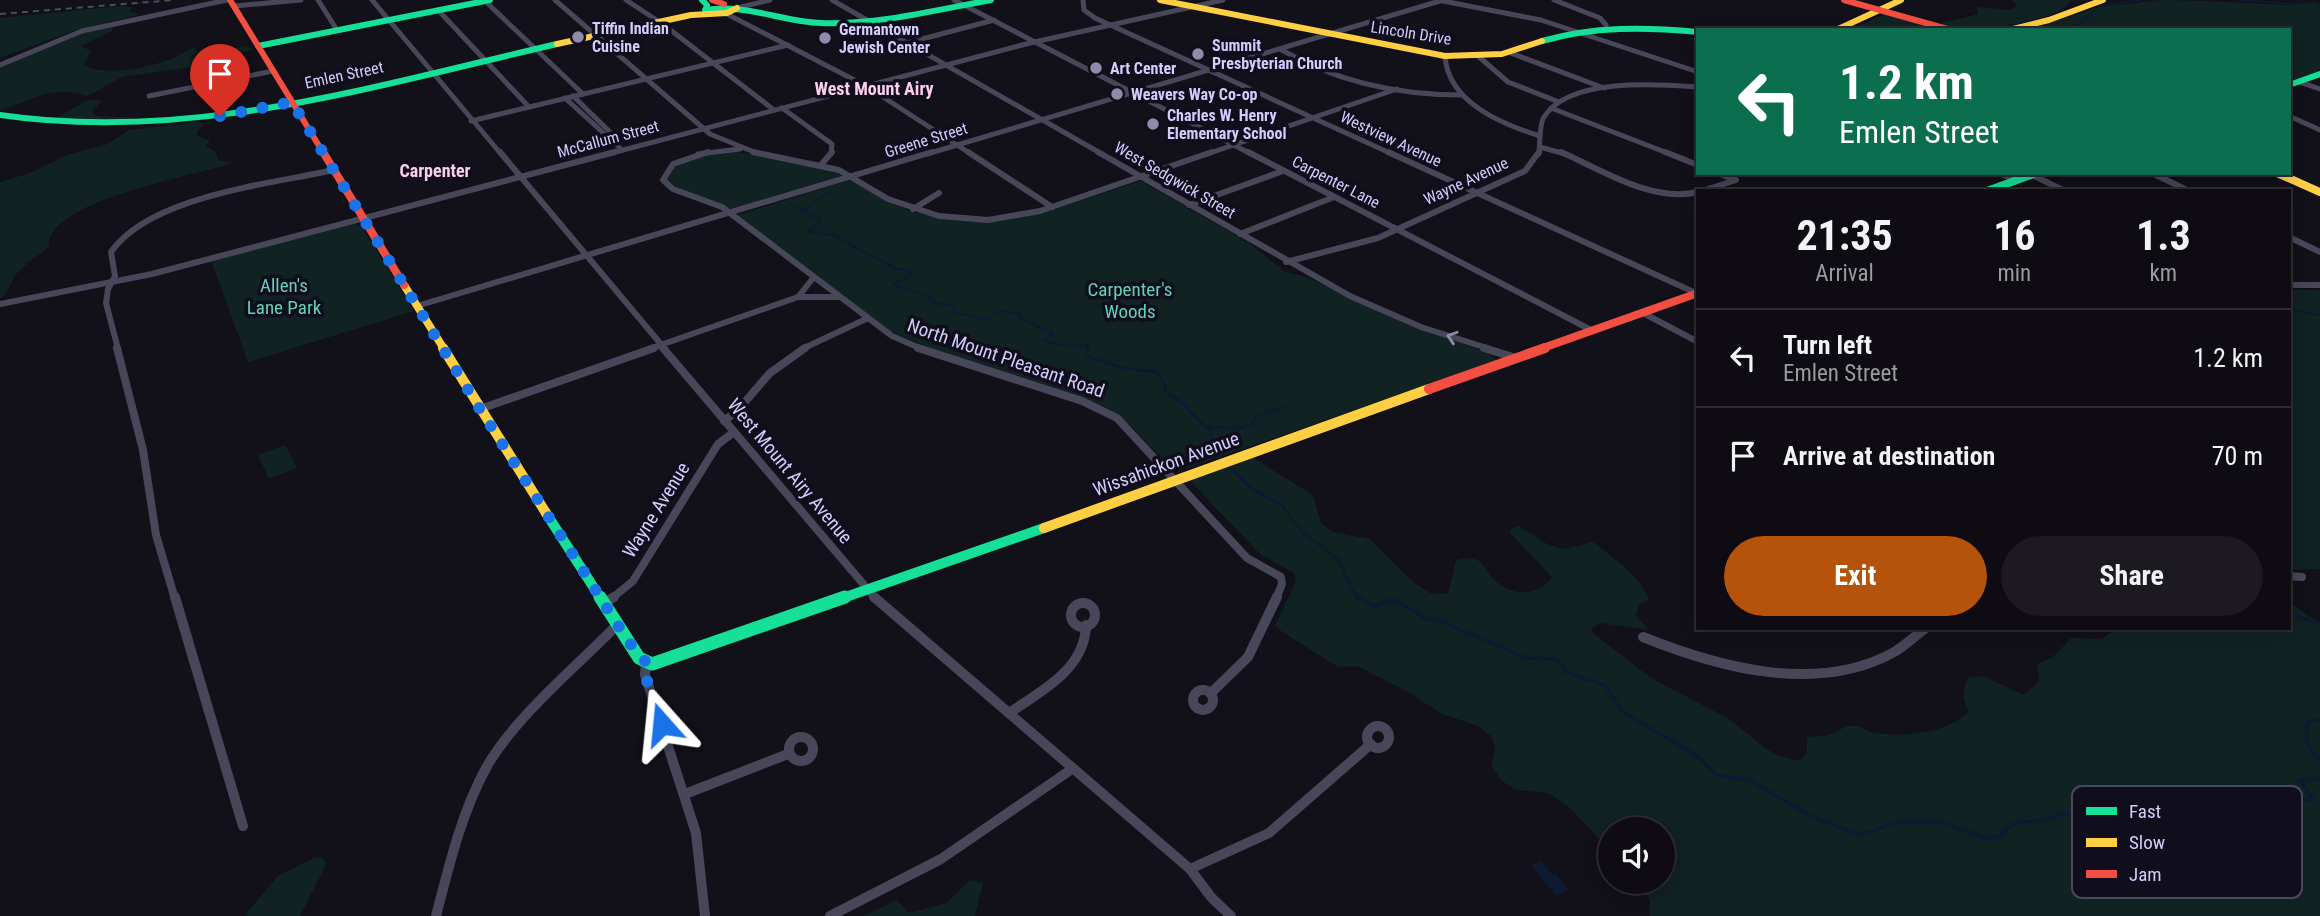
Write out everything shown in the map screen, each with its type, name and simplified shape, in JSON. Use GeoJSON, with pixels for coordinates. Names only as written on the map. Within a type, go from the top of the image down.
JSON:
{"type":"FeatureCollection","features":[{"type":"Feature","properties":{"kind":"main road"},"geometry":{"type":"LineString","coordinates":[[258,46],[487,0]]}},
{"type":"Feature","properties":{"kind":"main road"},"geometry":{"type":"LineString","coordinates":[[714,7],[737,8],[797,22],[870,21],[959,3],[991,0]]}},
{"type":"Feature","properties":{"kind":"main road","name":"Lincoln Drive"},"geometry":{"type":"LineString","coordinates":[[1160,0],[1445,56],[1508,52],[1575,30],[1606,25],[1696,32]]}},
{"type":"Feature","properties":{"kind":"main road"},"geometry":{"type":"LineString","coordinates":[[1844,0],[1944,28]]}},
{"type":"Feature","properties":{"kind":"main road"},"geometry":{"type":"LineString","coordinates":[[1840,28],[1901,0]]}},
{"type":"Feature","properties":{"kind":"main road"},"geometry":{"type":"LineString","coordinates":[[2017,28],[2049,20],[2104,0]]}},
{"type":"Feature","properties":{"kind":"main road"},"geometry":{"type":"LineString","coordinates":[[230,2],[480,409],[639,658],[646,662]]}},
{"type":"Feature","properties":{"kind":"main road","name":"Emlen Street"},"geometry":{"type":"LineString","coordinates":[[0,115],[54,124],[121,125],[205,118],[292,102],[658,23],[714,7]]}},
{"type":"Feature","properties":{"kind":"main road"},"geometry":{"type":"LineString","coordinates":[[2294,83],[2320,74]]}},
{"type":"Feature","properties":{"kind":"main road"},"geometry":{"type":"LineString","coordinates":[[1992,189],[2031,175]]}},
{"type":"Feature","properties":{"kind":"main road"},"geometry":{"type":"LineString","coordinates":[[2282,175],[2320,192]]}},
{"type":"Feature","properties":{"kind":"main road","name":"Wissahickon Avenue"},"geometry":{"type":"LineString","coordinates":[[646,662],[665,662],[1696,294]]}},
{"type":"Feature","properties":{"kind":"street"},"geometry":{"type":"LineString","coordinates":[[0,65],[37,47],[85,30],[230,2],[301,0]]}},
{"type":"Feature","properties":{"kind":"street"},"geometry":{"type":"LineString","coordinates":[[318,0],[337,30]]}},
{"type":"Feature","properties":{"kind":"street","name":"West Mount Airy Avenue"},"geometry":{"type":"LineString","coordinates":[[372,0],[867,590],[1190,869],[1211,897],[1231,916]]}},
{"type":"Feature","properties":{"kind":"street"},"geometry":{"type":"LineString","coordinates":[[487,0],[583,94]]}},
{"type":"Feature","properties":{"kind":"street"},"geometry":{"type":"LineString","coordinates":[[555,0],[710,134],[740,149],[775,159],[839,170],[875,193],[913,209],[946,218],[988,220],[1020,217],[1397,89]]}},
{"type":"Feature","properties":{"kind":"street"},"geometry":{"type":"LineString","coordinates":[[626,0],[774,110]]}},
{"type":"Feature","properties":{"kind":"street"},"geometry":{"type":"LineString","coordinates":[[737,8],[770,0]]}},
{"type":"Feature","properties":{"kind":"street","name":"West Sedgwick Street"},"geometry":{"type":"LineString","coordinates":[[832,0],[1286,262],[1387,313],[1517,358]]}},
{"type":"Feature","properties":{"kind":"street","name":"Westview Avenue"},"geometry":{"type":"LineString","coordinates":[[1083,0],[1086,13],[1110,26],[1696,294]]}},
{"type":"Feature","properties":{"kind":"street","name":"McCallum Street"},"geometry":{"type":"LineString","coordinates":[[0,304],[112,283],[1036,42],[1223,0]]}},
{"type":"Feature","properties":{"kind":"street"},"geometry":{"type":"LineString","coordinates":[[1434,0],[1510,12],[1575,30],[1696,71]]}},
{"type":"Feature","properties":{"kind":"street","name":"Greene Street"},"geometry":{"type":"LineString","coordinates":[[417,306],[1442,0]]}},
{"type":"Feature","properties":{"kind":"street"},"geometry":{"type":"LineString","coordinates":[[1553,0],[1600,18],[1606,25]]}},
{"type":"Feature","properties":{"kind":"street","name":"Carpenter Lane"},"geometry":{"type":"LineString","coordinates":[[959,3],[1593,331]]}},
{"type":"Feature","properties":{"kind":"street"},"geometry":{"type":"LineString","coordinates":[[714,7],[866,86],[1052,207]]}},
{"type":"Feature","properties":{"kind":"street"},"geometry":{"type":"LineString","coordinates":[[438,10],[529,107]]}},
{"type":"Feature","properties":{"kind":"street"},"geometry":{"type":"LineString","coordinates":[[907,43],[994,20]]}},
{"type":"Feature","properties":{"kind":"street"},"geometry":{"type":"LineString","coordinates":[[471,121],[788,45]]}},
{"type":"Feature","properties":{"kind":"street"},"geometry":{"type":"LineString","coordinates":[[1280,49],[1330,73],[1397,89],[1462,95]]}},
{"type":"Feature","properties":{"kind":"street"},"geometry":{"type":"LineString","coordinates":[[1508,52],[1604,88]]}},
{"type":"Feature","properties":{"kind":"street"},"geometry":{"type":"LineString","coordinates":[[1445,56],[1446,75],[1462,95],[1494,116],[1540,136]]}},
{"type":"Feature","properties":{"kind":"street"},"geometry":{"type":"LineString","coordinates":[[1478,56],[1508,82],[1559,102]]}},
{"type":"Feature","properties":{"kind":"street"},"geometry":{"type":"LineString","coordinates":[[149,96],[273,71]]}},
{"type":"Feature","properties":{"kind":"street"},"geometry":{"type":"LineString","coordinates":[[2294,83],[2320,89]]}},
{"type":"Feature","properties":{"kind":"street"},"geometry":{"type":"LineString","coordinates":[[1696,87],[1642,85],[1604,88],[1559,102],[1541,121],[1540,136],[1540,147],[1553,149],[1662,195],[1682,197],[1696,192]]}},
{"type":"Feature","properties":{"kind":"street"},"geometry":{"type":"LineString","coordinates":[[573,96],[610,132],[608,136]]}},
{"type":"Feature","properties":{"kind":"street"},"geometry":{"type":"LineString","coordinates":[[565,98],[601,135],[608,136],[622,150]]}},
{"type":"Feature","properties":{"kind":"street"},"geometry":{"type":"LineString","coordinates":[[782,108],[832,144],[832,153],[820,166]]}},
{"type":"Feature","properties":{"kind":"street"},"geometry":{"type":"LineString","coordinates":[[1551,108],[1696,164]]}},
{"type":"Feature","properties":{"kind":"street"},"geometry":{"type":"LineString","coordinates":[[2291,117],[2320,130]]}},
{"type":"Feature","properties":{"kind":"street","name":"North Mount Pleasant Road"},"geometry":{"type":"LineString","coordinates":[[710,134],[708,143],[696,154],[670,166],[664,173],[664,182],[673,189],[710,200],[730,213],[866,318],[916,347],[1105,411],[1130,429],[1247,558],[1281,577],[1282,584],[1251,656],[1236,674],[1211,693]]}},
{"type":"Feature","properties":{"kind":"street","name":"Wayne Avenue"},"geometry":{"type":"LineString","coordinates":[[1286,262],[1352,247],[1477,194],[1530,168],[1537,161],[1540,147]]}},
{"type":"Feature","properties":{"kind":"street","name":"North Mount Pleasant Road"},"geometry":{"type":"LineString","coordinates":[[696,154],[740,149]]}},
{"type":"Feature","properties":{"kind":"street"},"geometry":{"type":"LineString","coordinates":[[243,827],[156,535],[144,450],[106,303],[115,276],[112,248],[126,233],[143,222],[187,204],[334,170]]}},
{"type":"Feature","properties":{"kind":"street"},"geometry":{"type":"LineString","coordinates":[[1189,205],[1283,171]]}},
{"type":"Feature","properties":{"kind":"street"},"geometry":{"type":"LineString","coordinates":[[1707,189],[1736,180],[1723,175]]}},
{"type":"Feature","properties":{"kind":"street"},"geometry":{"type":"LineString","coordinates":[[2003,175],[2017,180]]}},
{"type":"Feature","properties":{"kind":"street"},"geometry":{"type":"LineString","coordinates":[[2036,175],[2061,189]]}},
{"type":"Feature","properties":{"kind":"street"},"geometry":{"type":"LineString","coordinates":[[2156,175],[2185,189]]}},
{"type":"Feature","properties":{"kind":"street"},"geometry":{"type":"LineString","coordinates":[[913,209],[939,193]]}},
{"type":"Feature","properties":{"kind":"street"},"geometry":{"type":"LineString","coordinates":[[1240,234],[1334,197]]}},
{"type":"Feature","properties":{"kind":"street"},"geometry":{"type":"LineString","coordinates":[[2291,238],[2320,252]]}},
{"type":"Feature","properties":{"kind":"street"},"geometry":{"type":"LineString","coordinates":[[798,297],[814,277]]}},
{"type":"Feature","properties":{"kind":"street"},"geometry":{"type":"LineString","coordinates":[[2291,285],[2320,285]]}},
{"type":"Feature","properties":{"kind":"street"},"geometry":{"type":"LineString","coordinates":[[480,409],[798,297],[838,297]]}},
{"type":"Feature","properties":{"kind":"street"},"geometry":{"type":"LineString","coordinates":[[1643,313],[1696,341]]}},
{"type":"Feature","properties":{"kind":"street"},"geometry":{"type":"LineString","coordinates":[[724,421],[736,414],[762,382],[786,360],[866,318]]}},
{"type":"Feature","properties":{"kind":"street","name":"Wayne Avenue"},"geometry":{"type":"LineString","coordinates":[[604,603],[622,592],[633,581],[718,444],[734,432]]}},
{"type":"Feature","properties":{"kind":"street"},"geometry":{"type":"LineString","coordinates":[[2291,576],[2302,577]]}},
{"type":"Feature","properties":{"kind":"street"},"geometry":{"type":"LineString","coordinates":[[436,916],[458,833],[487,767],[520,724],[618,625]]}},
{"type":"Feature","properties":{"kind":"street"},"geometry":{"type":"LineString","coordinates":[[1009,713],[1068,668],[1084,644],[1086,625]]}},
{"type":"Feature","properties":{"kind":"street"},"geometry":{"type":"LineString","coordinates":[[1643,637],[1716,663],[1764,671],[1806,672],[1859,665],[1886,656],[1923,630]]}},
{"type":"Feature","properties":{"kind":"street"},"geometry":{"type":"LineString","coordinates":[[646,662],[645,675],[685,794],[700,856],[705,916]]}},
{"type":"Feature","properties":{"kind":"street"},"geometry":{"type":"LineString","coordinates":[[1190,869],[1269,833],[1371,744]]}},
{"type":"Feature","properties":{"kind":"street"},"geometry":{"type":"LineString","coordinates":[[685,794],[788,754]]}},
{"type":"Feature","properties":{"kind":"street"},"geometry":{"type":"LineString","coordinates":[[830,916],[941,859],[1072,769]]}},
{"type":"Feature","properties":{"kind":"green space"},"geometry":{"type":"Polygon","coordinates":[[[2011,0],[2082,0],[2070,1],[2064,8],[2038,19],[2003,26],[1951,28],[1940,23],[1978,14],[1977,7],[2012,10],[2017,5],[2011,0]]]}},
{"type":"Feature","properties":{"kind":"green space"},"geometry":{"type":"Polygon","coordinates":[[[2159,0],[2320,4],[2320,71],[2291,80],[2291,28],[2036,28],[2095,8],[2159,0]]]}},
{"type":"Feature","properties":{"kind":"green space"},"geometry":{"type":"Polygon","coordinates":[[[132,7],[130,12],[141,14],[73,31],[0,58],[0,18],[132,7]]]}},
{"type":"Feature","properties":{"kind":"green space"},"geometry":{"type":"Polygon","coordinates":[[[1884,14],[1936,28],[1853,28],[1884,14]]]}},
{"type":"Feature","properties":{"kind":"green space"},"geometry":{"type":"Polygon","coordinates":[[[113,27],[112,31],[81,46],[91,51],[84,66],[104,70],[128,70],[174,58],[195,47],[198,52],[188,59],[244,46],[253,49],[206,65],[122,77],[88,96],[52,93],[0,110],[0,67],[78,34],[113,27]]]}},
{"type":"Feature","properties":{"kind":"green space"},"geometry":{"type":"Polygon","coordinates":[[[90,99],[101,101],[92,112],[97,116],[152,118],[123,122],[63,120],[58,117],[90,99]]]}},
{"type":"Feature","properties":{"kind":"green space"},"geometry":{"type":"Polygon","coordinates":[[[197,122],[205,124],[197,131],[197,136],[210,140],[206,146],[216,152],[218,160],[234,163],[127,192],[72,215],[55,230],[49,246],[13,279],[8,291],[0,299],[0,182],[30,173],[67,155],[108,144],[129,130],[197,122]]]}},
{"type":"Feature","properties":{"kind":"green space"},"geometry":{"type":"Polygon","coordinates":[[[733,151],[831,170],[844,175],[731,209],[688,192],[667,179],[671,171],[685,160],[733,151]]]}},
{"type":"Feature","properties":{"kind":"green space","name":"Carpenter's Woods"},"geometry":{"type":"Polygon","coordinates":[[[849,180],[906,209],[946,220],[978,222],[1040,214],[1141,181],[1249,243],[1284,271],[1309,278],[1408,325],[1486,352],[1497,361],[1179,471],[1169,466],[1128,423],[1097,404],[953,358],[888,330],[738,215],[849,180]]]}},
{"type":"Feature","properties":{"kind":"green space","name":"Allen's Lane Park"},"geometry":{"type":"Polygon","coordinates":[[[353,223],[362,227],[414,311],[248,362],[211,260],[353,223]]]}},
{"type":"Feature","properties":{"kind":"green space"},"geometry":{"type":"Polygon","coordinates":[[[2291,290],[2320,290],[2320,569],[2291,570],[2291,290]]]}},
{"type":"Feature","properties":{"kind":"green space"},"geometry":{"type":"Polygon","coordinates":[[[285,445],[297,468],[269,479],[258,455],[285,445]]]}},
{"type":"Feature","properties":{"kind":"green space"},"geometry":{"type":"Polygon","coordinates":[[[1250,456],[1313,495],[1321,523],[1333,532],[1370,539],[1412,581],[1430,593],[1448,594],[1456,560],[1465,559],[1479,561],[1493,579],[1508,589],[1524,592],[1539,589],[1546,584],[1552,577],[1510,533],[1511,529],[1519,526],[1547,544],[1563,549],[1593,542],[1633,575],[1649,599],[1639,605],[1636,616],[1649,630],[1600,623],[1591,629],[1594,634],[1651,678],[1731,720],[1766,749],[1800,761],[1807,751],[1807,737],[1828,735],[1848,726],[1857,726],[1875,733],[1912,734],[1949,725],[1969,711],[1964,695],[1968,678],[1983,676],[2024,695],[2039,681],[2037,665],[2054,656],[2071,638],[2101,639],[2115,630],[2291,630],[2291,603],[2320,624],[2320,916],[1649,916],[1650,900],[1646,894],[1675,894],[1675,817],[1598,817],[1598,837],[1569,807],[1549,793],[1515,790],[1501,780],[1491,766],[1495,750],[1492,737],[1478,726],[1442,714],[1406,691],[1357,666],[1338,667],[1281,631],[1275,625],[1296,581],[1294,573],[1261,555],[1192,483],[1191,478],[1250,456]]]}},
{"type":"Feature","properties":{"kind":"green space"},"geometry":{"type":"Polygon","coordinates":[[[316,857],[323,858],[326,865],[300,916],[244,916],[278,876],[316,857]]]}},
{"type":"Feature","properties":{"kind":"green space"},"geometry":{"type":"Polygon","coordinates":[[[970,880],[983,883],[975,916],[863,916],[897,900],[909,913],[947,903],[970,880]]]}},
{"type":"Feature","properties":{"kind":"water"},"geometry":{"type":"Polygon","coordinates":[[[1541,861],[1568,890],[1556,896],[1531,865],[1541,861]]]}},
{"type":"Feature","properties":{"kind":"waterway"},"geometry":{"type":"LineString","coordinates":[[2071,28],[2082,23],[2099,7],[2140,0]]}},
{"type":"Feature","properties":{"kind":"waterway"},"geometry":{"type":"LineString","coordinates":[[2239,0],[2297,4],[2302,0]]}},
{"type":"Feature","properties":{"kind":"waterway"},"geometry":{"type":"LineString","coordinates":[[803,210],[830,191]]}},
{"type":"Feature","properties":{"kind":"waterway"},"geometry":{"type":"LineString","coordinates":[[789,203],[821,221],[809,232],[833,235],[896,269],[910,270],[912,275],[894,284],[930,296],[931,303],[954,305],[954,312],[988,320],[998,311],[1018,313],[1020,318],[1053,333],[1044,341],[1067,346],[1088,345],[1087,349]]}},
{"type":"Feature","properties":{"kind":"waterway"},"geometry":{"type":"LineString","coordinates":[[2291,309],[2320,315]]}},
{"type":"Feature","properties":{"kind":"waterway"},"geometry":{"type":"LineString","coordinates":[[1088,348],[1086,356],[1124,368],[1156,372],[1165,384],[1166,392],[1206,427]]}},
{"type":"Feature","properties":{"kind":"waterway"},"geometry":{"type":"LineString","coordinates":[[1206,427],[1241,428],[1253,423],[1256,416],[1285,407]]}},
{"type":"Feature","properties":{"kind":"waterway"},"geometry":{"type":"LineString","coordinates":[[1206,427],[1212,438],[1204,449],[1218,456]]}},
{"type":"Feature","properties":{"kind":"waterway"},"geometry":{"type":"LineString","coordinates":[[1229,466],[1252,489],[1281,504],[1303,533],[1339,560],[1359,599]]}},
{"type":"Feature","properties":{"kind":"waterway"},"geometry":{"type":"LineString","coordinates":[[1358,597],[1373,606],[1393,599],[1425,618],[1443,622],[1526,658],[1557,659],[1566,672],[1606,686],[1623,712],[1696,755],[1717,775],[1751,781],[1813,817],[1860,835],[1898,822],[1941,822],[1988,839],[2001,836],[2014,824],[2044,820],[2062,814],[2072,815]]}},
{"type":"Feature","properties":{"kind":"waterway"},"geometry":{"type":"LineString","coordinates":[[2291,615],[2320,624]]}},
{"type":"Feature","properties":{"kind":"waterway"},"geometry":{"type":"LineString","coordinates":[[2320,719],[2308,722],[2306,734],[2309,748],[2320,760]]}},
{"type":"Feature","properties":{"kind":"waterway"},"geometry":{"type":"LineString","coordinates":[[2302,800],[2313,800],[2300,780],[2320,779]]}},
{"type":"Feature","properties":{"kind":"railway"},"geometry":{"type":"LineString","coordinates":[[0,14],[174,0]]}},
{"type":"Feature","properties":{"kind":"traffic: fast"},"geometry":{"type":"LineString","coordinates":[[258,46],[490,0]]}},
{"type":"Feature","properties":{"kind":"traffic: fast"},"geometry":{"type":"LineString","coordinates":[[702,0],[707,5],[706,9]]}},
{"type":"Feature","properties":{"kind":"traffic: fast"},"geometry":{"type":"LineString","coordinates":[[705,10],[747,9],[821,23],[864,21],[991,0]]}},
{"type":"Feature","properties":{"kind":"traffic: fast"},"geometry":{"type":"LineString","coordinates":[[1542,41],[1601,28],[1657,28],[1696,32]]}},
{"type":"Feature","properties":{"kind":"traffic: fast"},"geometry":{"type":"LineString","coordinates":[[0,115],[101,125],[157,123],[215,116],[330,96],[557,44]]}},
{"type":"Feature","properties":{"kind":"traffic: fast"},"geometry":{"type":"LineString","coordinates":[[2291,84],[2320,74]]}},
{"type":"Feature","properties":{"kind":"traffic: fast"},"geometry":{"type":"LineString","coordinates":[[1992,189],[2031,175]]}},
{"type":"Feature","properties":{"kind":"traffic: fast"},"geometry":{"type":"LineString","coordinates":[[546,513],[639,658],[652,664],[1044,528]]}},
{"type":"Feature","properties":{"kind":"traffic: slow"},"geometry":{"type":"LineString","coordinates":[[1160,0],[1445,56],[1502,54],[1542,41]]}},
{"type":"Feature","properties":{"kind":"traffic: slow"},"geometry":{"type":"LineString","coordinates":[[1840,28],[1901,0]]}},
{"type":"Feature","properties":{"kind":"traffic: slow"},"geometry":{"type":"LineString","coordinates":[[2017,28],[2049,20],[2103,0]]}},
{"type":"Feature","properties":{"kind":"traffic: slow"},"geometry":{"type":"LineString","coordinates":[[557,44],[691,15],[727,13],[737,8]]}},
{"type":"Feature","properties":{"kind":"traffic: slow"},"geometry":{"type":"LineString","coordinates":[[2282,175],[2320,192]]}},
{"type":"Feature","properties":{"kind":"traffic: slow"},"geometry":{"type":"LineString","coordinates":[[404,285],[546,513]]}},
{"type":"Feature","properties":{"kind":"traffic: slow"},"geometry":{"type":"LineString","coordinates":[[1044,528],[1429,389]]}},
{"type":"Feature","properties":{"kind":"traffic: jam"},"geometry":{"type":"LineString","coordinates":[[230,0],[404,285]]}},
{"type":"Feature","properties":{"kind":"traffic: jam"},"geometry":{"type":"LineString","coordinates":[[712,0],[724,4]]}},
{"type":"Feature","properties":{"kind":"traffic: jam"},"geometry":{"type":"LineString","coordinates":[[1844,0],[1944,28]]}},
{"type":"Feature","properties":{"kind":"traffic: jam"},"geometry":{"type":"LineString","coordinates":[[1429,389],[1696,294]]}},
{"type":"Feature","properties":{"kind":"place","name":"Tiffin Indian Cuisine"},"geometry":{"type":"Point","coordinates":[578,37]}},
{"type":"Feature","properties":{"kind":"place","name":"Germantown Jewish Center"},"geometry":{"type":"Point","coordinates":[825,38]}},
{"type":"Feature","properties":{"kind":"place","name":"Summit Presbyterian Church"},"geometry":{"type":"Point","coordinates":[1198,54]}},
{"type":"Feature","properties":{"kind":"place","name":"Art Center"},"geometry":{"type":"Point","coordinates":[1096,68]}},
{"type":"Feature","properties":{"kind":"place","name":"Weavers Way Co‑op"},"geometry":{"type":"Point","coordinates":[1117,94]}},
{"type":"Feature","properties":{"kind":"place","name":"Charles W. Henry Elementary School"},"geometry":{"type":"Point","coordinates":[1153,124]}},
{"type":"Feature","properties":{"kind":"district","name":"West Mount Airy"},"geometry":{"type":"Point","coordinates":[874,88]}},
{"type":"Feature","properties":{"kind":"district","name":"Carpenter"},"geometry":{"type":"Point","coordinates":[435,170]}},
{"type":"Feature","properties":{"kind":"route"},"geometry":{"type":"LineString","coordinates":[[220,116],[292,102],[480,409],[639,658],[646,662],[645,675],[662,724]]}}]}
